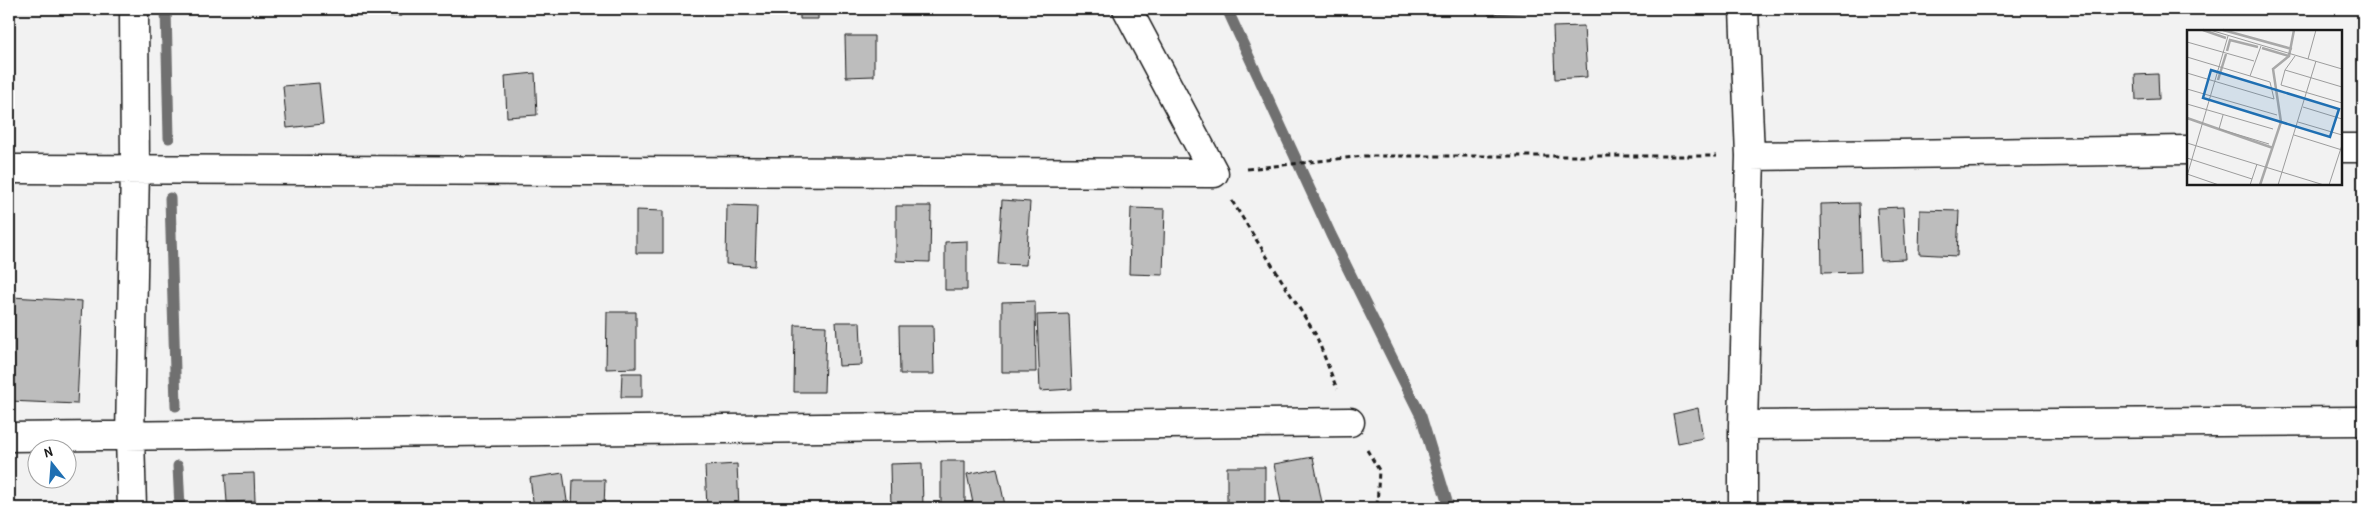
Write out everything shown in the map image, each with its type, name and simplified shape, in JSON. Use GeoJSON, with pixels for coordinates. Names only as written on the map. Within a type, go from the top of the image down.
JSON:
{"type":"FeatureCollection","features":[{"type":"Feature","properties":{"kind":"street"},"geometry":{"type":"LineString","coordinates":[[132,508],[130,437],[135,168],[134,9]]}},
{"type":"Feature","properties":{"kind":"street"},"geometry":{"type":"LineString","coordinates":[[9,169],[1214,173],[1127,9]]}},
{"type":"Feature","properties":{"kind":"street"},"geometry":{"type":"LineString","coordinates":[[1743,508],[1743,425],[1750,156],[1744,9]]}},
{"type":"Feature","properties":{"kind":"street"},"geometry":{"type":"LineString","coordinates":[[2342,148],[2363,148]]}},
{"type":"Feature","properties":{"kind":"street"},"geometry":{"type":"LineString","coordinates":[[1750,156],[2187,150]]}},
{"type":"Feature","properties":{"kind":"street"},"geometry":{"type":"LineString","coordinates":[[1743,425],[2363,420]]}},
{"type":"Feature","properties":{"kind":"street"},"geometry":{"type":"LineString","coordinates":[[9,437],[1350,422]]}},
{"type":"Feature","properties":{"kind":"path"},"geometry":{"type":"LineString","coordinates":[[1276,166],[1364,156],[1750,156]]}},
{"type":"Feature","properties":{"kind":"path"},"geometry":{"type":"LineString","coordinates":[[1214,173],[1316,335],[1350,422],[1379,470],[1377,508]]}},
{"type":"Feature","properties":{"kind":"building"},"geometry":{"type":"Polygon","coordinates":[[[352,9],[401,9],[401,16],[352,15],[352,9]]]}},
{"type":"Feature","properties":{"kind":"building"},"geometry":{"type":"Polygon","coordinates":[[[800,9],[818,9],[818,19],[800,19],[800,9]]]}},
{"type":"Feature","properties":{"kind":"building"},"geometry":{"type":"Polygon","coordinates":[[[1488,9],[1533,9],[1533,12],[1488,14],[1488,9]]]}},
{"type":"Feature","properties":{"kind":"building"},"geometry":{"type":"Polygon","coordinates":[[[1584,26],[1587,77],[1555,79],[1553,27],[1584,26]]]}},
{"type":"Feature","properties":{"kind":"building"},"geometry":{"type":"Polygon","coordinates":[[[845,36],[874,36],[874,76],[846,77],[845,36]]]}},
{"type":"Feature","properties":{"kind":"building"},"geometry":{"type":"Polygon","coordinates":[[[535,73],[537,115],[507,117],[505,76],[535,73]]]}},
{"type":"Feature","properties":{"kind":"building"},"geometry":{"type":"Polygon","coordinates":[[[2158,74],[2159,99],[2136,100],[2135,75],[2158,74]]]}},
{"type":"Feature","properties":{"kind":"building"},"geometry":{"type":"Polygon","coordinates":[[[319,83],[323,124],[287,128],[283,86],[319,83]]]}},
{"type":"Feature","properties":{"kind":"building"},"geometry":{"type":"Polygon","coordinates":[[[1002,200],[1030,202],[1026,265],[998,264],[1002,200]]]}},
{"type":"Feature","properties":{"kind":"building"},"geometry":{"type":"Polygon","coordinates":[[[1859,203],[1861,272],[1822,273],[1821,204],[1859,203]]]}},
{"type":"Feature","properties":{"kind":"building"},"geometry":{"type":"Polygon","coordinates":[[[727,205],[757,206],[755,266],[726,264],[727,205]]]}},
{"type":"Feature","properties":{"kind":"building"},"geometry":{"type":"Polygon","coordinates":[[[896,206],[931,206],[930,262],[896,261],[896,206]]]}},
{"type":"Feature","properties":{"kind":"building"},"geometry":{"type":"Polygon","coordinates":[[[1903,207],[1906,259],[1880,260],[1877,208],[1903,207]]]}},
{"type":"Feature","properties":{"kind":"building"},"geometry":{"type":"Polygon","coordinates":[[[1131,208],[1165,209],[1163,275],[1129,274],[1131,208]]]}},
{"type":"Feature","properties":{"kind":"building"},"geometry":{"type":"Polygon","coordinates":[[[636,210],[663,211],[663,253],[636,253],[636,210]]]}},
{"type":"Feature","properties":{"kind":"building"},"geometry":{"type":"Polygon","coordinates":[[[1920,210],[1959,211],[1957,256],[1919,254],[1920,210]]]}},
{"type":"Feature","properties":{"kind":"building"},"geometry":{"type":"Polygon","coordinates":[[[967,241],[967,290],[945,290],[945,242],[967,241]]]}},
{"type":"Feature","properties":{"kind":"building"},"geometry":{"type":"Polygon","coordinates":[[[11,297],[82,301],[77,404],[9,401],[11,297]]]}},
{"type":"Feature","properties":{"kind":"building"},"geometry":{"type":"Polygon","coordinates":[[[1035,301],[1036,372],[1002,372],[1002,302],[1035,301]]]}},
{"type":"Feature","properties":{"kind":"building"},"geometry":{"type":"Polygon","coordinates":[[[607,312],[636,312],[636,368],[606,369],[607,312]]]}},
{"type":"Feature","properties":{"kind":"building"},"geometry":{"type":"Polygon","coordinates":[[[1069,314],[1072,389],[1040,391],[1037,315],[1069,314]]]}},
{"type":"Feature","properties":{"kind":"building"},"geometry":{"type":"Polygon","coordinates":[[[836,322],[860,322],[862,365],[839,366],[836,322]]]}},
{"type":"Feature","properties":{"kind":"building"},"geometry":{"type":"Polygon","coordinates":[[[795,325],[826,326],[824,392],[794,392],[795,325]]]}},
{"type":"Feature","properties":{"kind":"building"},"geometry":{"type":"Polygon","coordinates":[[[899,326],[933,326],[934,374],[900,374],[899,326]]]}},
{"type":"Feature","properties":{"kind":"building"},"geometry":{"type":"Polygon","coordinates":[[[622,373],[642,373],[642,397],[621,397],[622,373]]]}},
{"type":"Feature","properties":{"kind":"building"},"geometry":{"type":"Polygon","coordinates":[[[1698,408],[1703,438],[1678,443],[1673,414],[1698,408]]]}},
{"type":"Feature","properties":{"kind":"building"},"geometry":{"type":"Polygon","coordinates":[[[1313,457],[1323,508],[1282,508],[1274,464],[1313,457]]]}},
{"type":"Feature","properties":{"kind":"building"},"geometry":{"type":"Polygon","coordinates":[[[941,461],[965,461],[965,508],[941,508],[941,461]]]}},
{"type":"Feature","properties":{"kind":"building"},"geometry":{"type":"Polygon","coordinates":[[[922,463],[923,508],[891,508],[890,464],[922,463]]]}},
{"type":"Feature","properties":{"kind":"building"},"geometry":{"type":"Polygon","coordinates":[[[737,464],[739,508],[707,508],[705,466],[737,464]]]}},
{"type":"Feature","properties":{"kind":"building"},"geometry":{"type":"Polygon","coordinates":[[[1227,467],[1265,467],[1265,508],[1227,508],[1227,467]]]}},
{"type":"Feature","properties":{"kind":"building"},"geometry":{"type":"Polygon","coordinates":[[[997,468],[1005,505],[974,508],[967,474],[997,468]]]}},
{"type":"Feature","properties":{"kind":"building"},"geometry":{"type":"Polygon","coordinates":[[[254,473],[255,501],[227,502],[225,474],[254,473]]]}},
{"type":"Feature","properties":{"kind":"building"},"geometry":{"type":"Polygon","coordinates":[[[563,473],[568,508],[534,508],[530,478],[563,473]]]}},
{"type":"Feature","properties":{"kind":"building"},"geometry":{"type":"Polygon","coordinates":[[[573,480],[605,480],[604,508],[572,508],[573,480]]]}},
{"type":"Feature","properties":{"kind":"waterway"},"geometry":{"type":"LineString","coordinates":[[166,9],[169,138]]}},
{"type":"Feature","properties":{"kind":"waterway"},"geometry":{"type":"LineString","coordinates":[[1227,9],[1331,235],[1421,416],[1449,508]]}},
{"type":"Feature","properties":{"kind":"waterway"},"geometry":{"type":"LineString","coordinates":[[170,198],[176,406]]}},
{"type":"Feature","properties":{"kind":"waterway"},"geometry":{"type":"LineString","coordinates":[[178,466],[180,508]]}}]}
